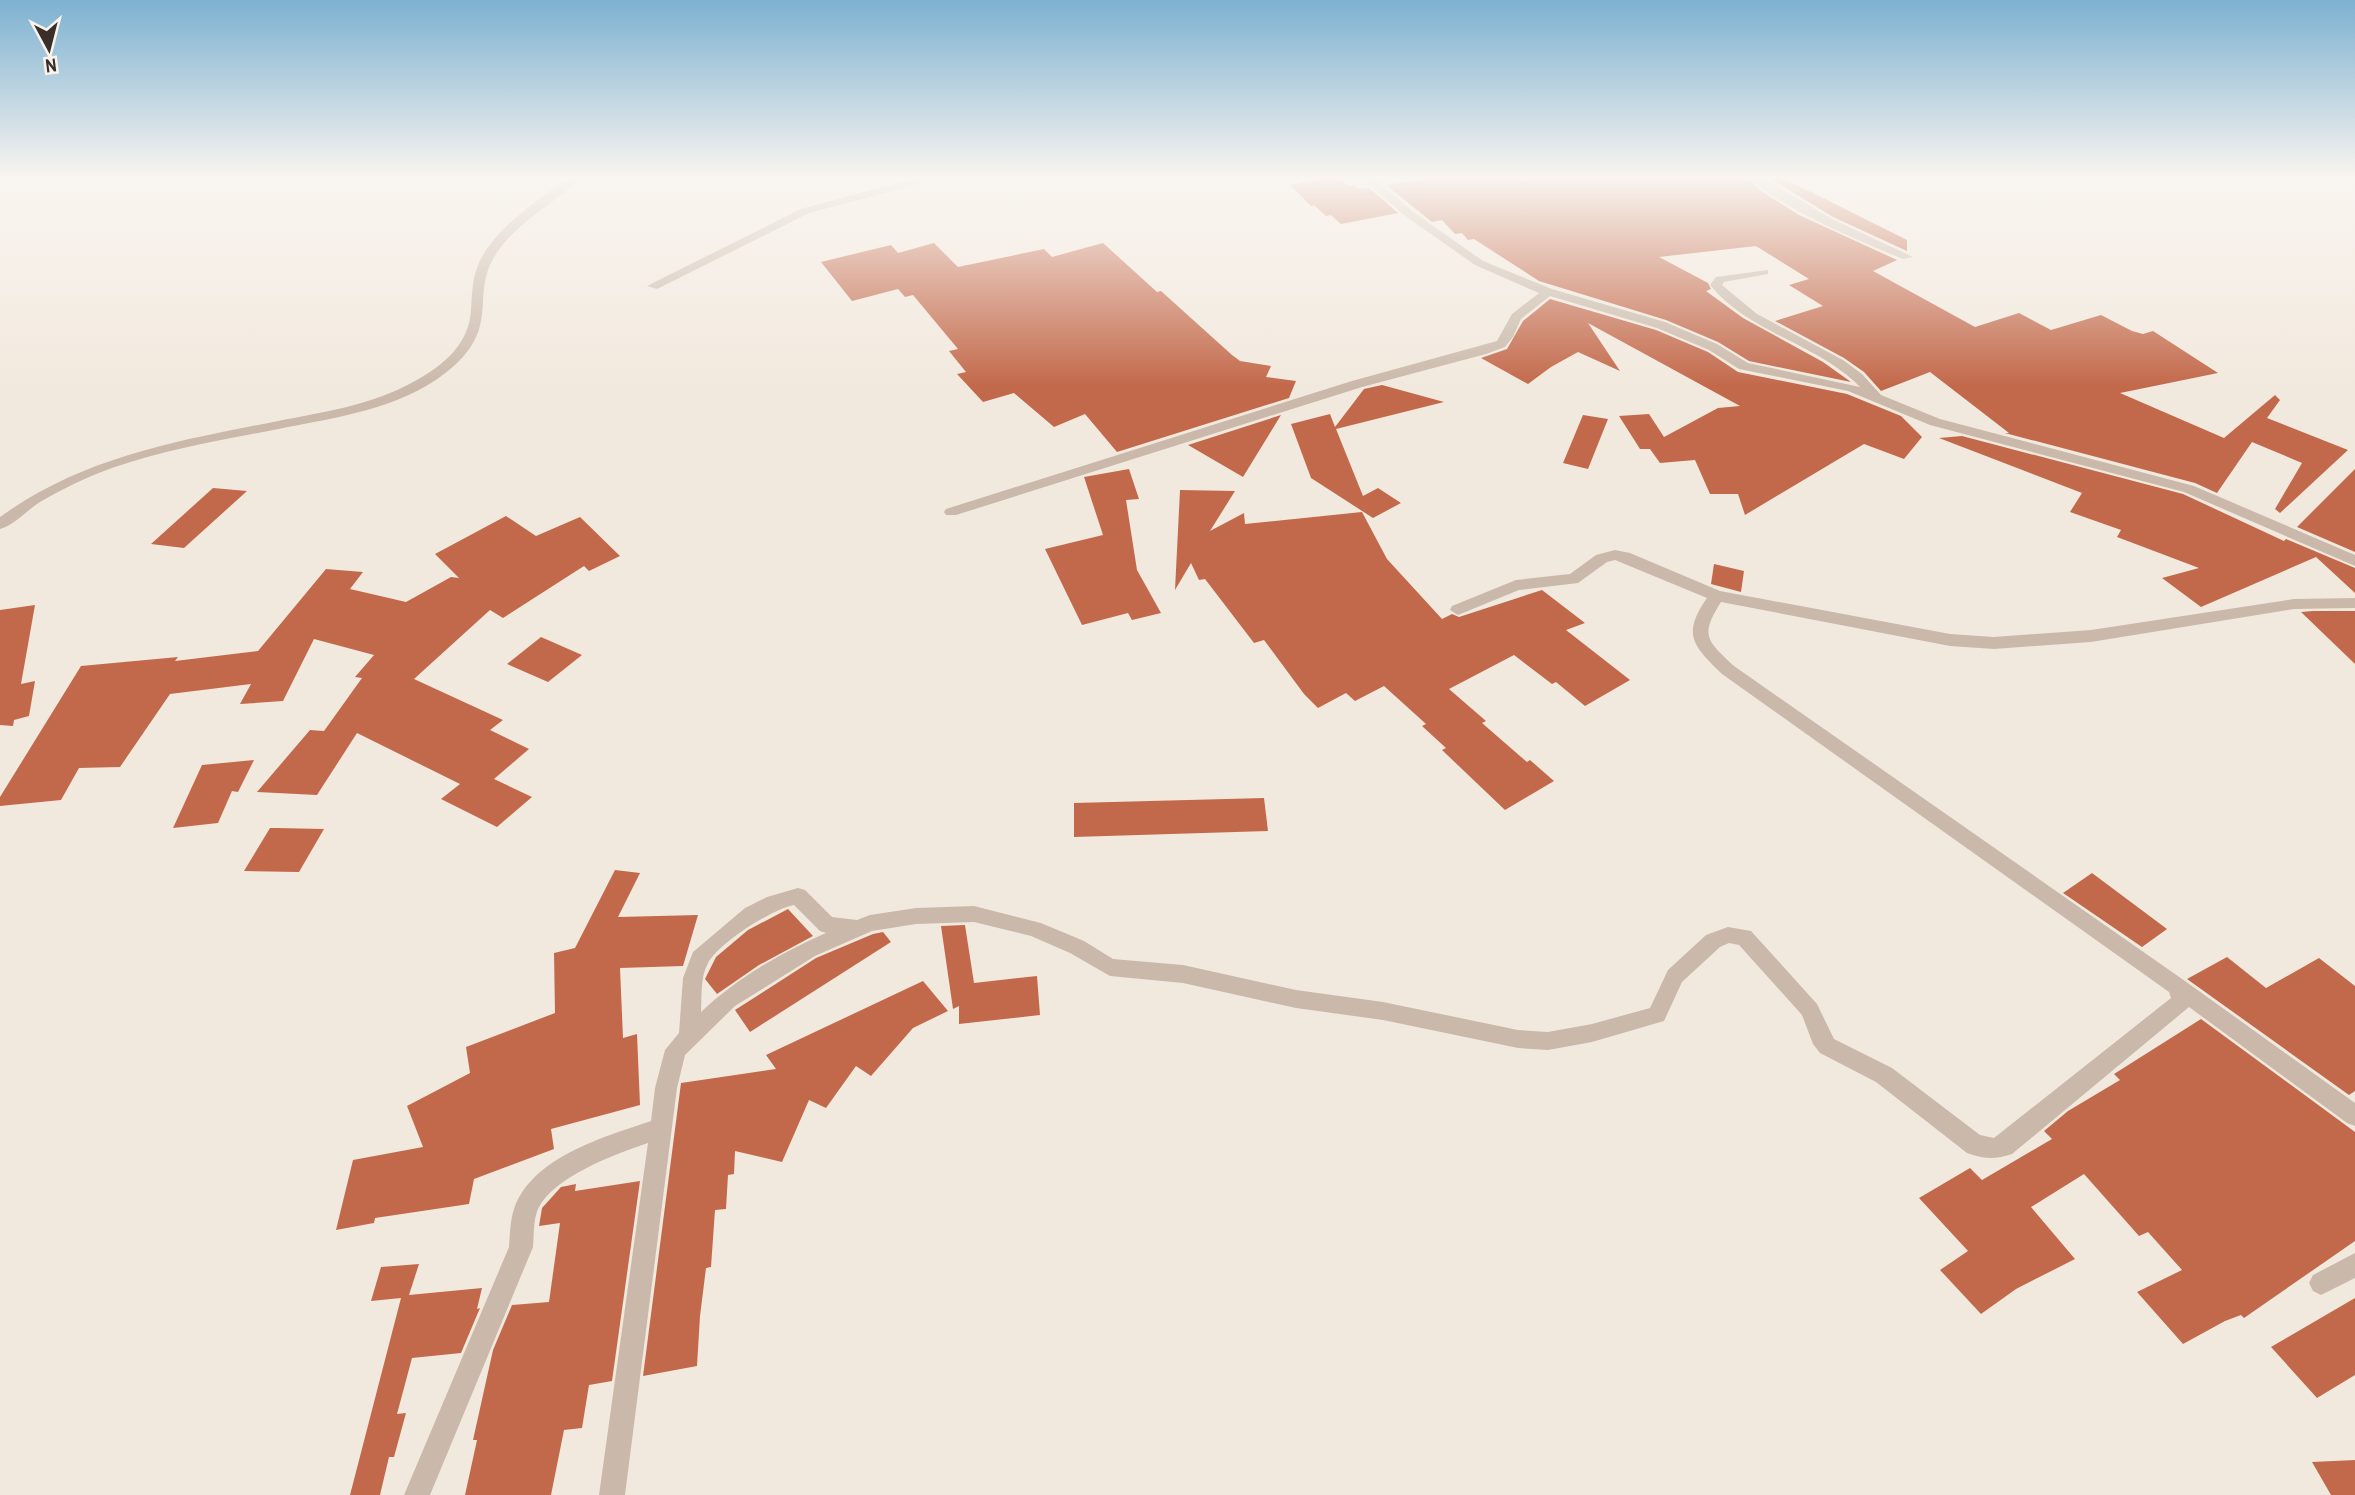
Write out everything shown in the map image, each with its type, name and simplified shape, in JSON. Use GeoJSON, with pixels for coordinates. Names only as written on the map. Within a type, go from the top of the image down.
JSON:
{"type":"FeatureCollection","features":[{"type":"Feature","properties":{"kind":"street"},"geometry":{"type":"LineString","coordinates":[[0,524],[22,506],[75,476],[120,460],[354,409],[390,399],[433,376],[465,348],[475,326],[478,282],[486,259],[499,246]]}},
{"type":"Feature","properties":{"kind":"street"},"geometry":{"type":"LineString","coordinates":[[653,286],[735,246]]}},
{"type":"Feature","properties":{"kind":"street"},"geometry":{"type":"LineString","coordinates":[[1455,246],[1479,263],[1548,292],[1661,325],[1713,348],[1744,366],[1852,388],[1936,422],[2189,489],[2355,561]]}},
{"type":"Feature","properties":{"kind":"street"},"geometry":{"type":"LineString","coordinates":[[1881,246],[1908,257]]}},
{"type":"Feature","properties":{"kind":"street"},"geometry":{"type":"LineString","coordinates":[[1764,272],[1720,279],[1716,285],[1744,312],[1840,364],[1865,382],[1877,396]]}},
{"type":"Feature","properties":{"kind":"street"},"geometry":{"type":"LineString","coordinates":[[951,512],[1357,384],[1501,344],[1507,337],[1507,327],[1522,310],[1548,292]]}},
{"type":"Feature","properties":{"kind":"street"},"geometry":{"type":"LineString","coordinates":[[1458,610],[1516,585],[1573,579],[1598,559],[1616,554],[1716,596],[1950,640],[1994,643],[2091,636],[2275,606],[2355,603]]}},
{"type":"Feature","properties":{"kind":"street"},"geometry":{"type":"LineString","coordinates":[[1716,596],[1700,621],[1699,632],[1713,656],[1728,670],[2178,986],[2355,1116]]}},
{"type":"Feature","properties":{"kind":"street"},"geometry":{"type":"LineString","coordinates":[[690,1037],[694,978],[699,958],[728,931],[761,908],[782,898],[798,896],[827,925],[860,928]]}},
{"type":"Feature","properties":{"kind":"street"},"geometry":{"type":"LineString","coordinates":[[612,1495],[666,1088],[676,1050],[728,1000],[808,950],[870,923],[916,916],[974,914],[1034,929],[1077,947],[1110,967],[1183,974],[1296,999],[1383,1011],[1518,1040],[1548,1041],[1592,1033],[1657,1015],[1675,976],[1713,941],[1728,935],[1744,937],[1810,1010],[1820,1037],[1827,1046],[1884,1075],[1975,1145],[1994,1149],[2004,1146],[2182,1002],[2178,986]]}},
{"type":"Feature","properties":{"kind":"street"},"geometry":{"type":"LineString","coordinates":[[417,1495],[521,1247],[525,1208],[537,1190],[568,1168],[610,1146],[661,1128]]}},
{"type":"Feature","properties":{"kind":"street"},"geometry":{"type":"LineString","coordinates":[[2321,1283],[2355,1265]]}},
{"type":"Feature","properties":{"kind":"building"},"geometry":{"type":"Polygon","coordinates":[[[888,246],[892,246],[898,253],[924,246],[937,246],[958,267],[1044,249],[1052,257],[1093,246],[1106,246],[1240,361],[1271,366],[1266,377],[1296,381],[1289,398],[1117,452],[1085,414],[1054,427],[1014,393],[983,402],[957,374],[966,372],[949,351],[958,349],[913,295],[905,297],[898,289],[852,301],[821,262],[888,246]]]}},
{"type":"Feature","properties":{"kind":"building"},"geometry":{"type":"Polygon","coordinates":[[[1484,246],[1866,246],[1897,260],[1873,271],[1975,327],[2019,313],[2051,330],[2101,315],[2132,331],[2143,334],[2153,331],[2218,373],[2120,393],[2224,438],[2275,395],[2280,400],[2267,418],[2348,450],[2280,513],[2275,509],[2302,463],[2252,442],[2217,493],[2195,483],[2005,433],[2009,433],[1930,372],[1881,391],[1864,372],[1844,358],[1775,321],[1823,306],[1789,285],[1809,279],[1756,246],[1659,257],[1708,283],[1711,289],[1706,291],[1743,318],[1823,362],[1851,382],[1749,361],[1718,342],[1666,320],[1539,281],[1484,246]]]}},
{"type":"Feature","properties":{"kind":"building"},"geometry":{"type":"Polygon","coordinates":[[[1550,299],[1656,330],[1708,352],[1738,372],[1847,394],[1901,416],[1922,437],[1904,459],[1864,444],[1745,515],[1738,494],[1710,494],[1695,460],[1660,463],[1650,449],[1640,449],[1619,416],[1649,414],[1664,437],[1718,408],[1740,406],[1588,323],[1620,371],[1578,352],[1528,384],[1481,358],[1507,349],[1523,321],[1550,299]]]}},
{"type":"Feature","properties":{"kind":"building"},"geometry":{"type":"Polygon","coordinates":[[[1382,385],[1444,402],[1336,429],[1363,496],[1378,488],[1401,503],[1373,518],[1311,478],[1291,424],[1330,414],[1335,427],[1364,389],[1382,385]]]}},
{"type":"Feature","properties":{"kind":"building"},"geometry":{"type":"Polygon","coordinates":[[[1281,415],[1243,477],[1188,445],[1281,415]]]}},
{"type":"Feature","properties":{"kind":"building"},"geometry":{"type":"Polygon","coordinates":[[[1583,415],[1608,419],[1588,469],[1563,463],[1583,415]]]}},
{"type":"Feature","properties":{"kind":"building"},"geometry":{"type":"Polygon","coordinates":[[[1962,436],[2183,494],[2284,541],[2286,539],[2355,568],[2355,593],[2316,557],[2201,607],[2162,578],[2199,568],[2117,537],[2121,530],[2070,512],[2082,493],[1939,438],[1962,436]]]}},
{"type":"Feature","properties":{"kind":"building"},"geometry":{"type":"Polygon","coordinates":[[[1129,469],[1139,499],[1126,500],[1137,570],[1161,613],[1132,620],[1128,613],[1082,625],[1045,549],[1103,535],[1084,477],[1129,469]]]}},
{"type":"Feature","properties":{"kind":"building"},"geometry":{"type":"Polygon","coordinates":[[[2355,469],[2355,552],[2297,527],[2355,469]]]}},
{"type":"Feature","properties":{"kind":"building"},"geometry":{"type":"Polygon","coordinates":[[[213,488],[247,491],[184,548],[151,544],[213,488]]]}},
{"type":"Feature","properties":{"kind":"building"},"geometry":{"type":"Polygon","coordinates":[[[1180,490],[1235,491],[1210,531],[1244,513],[1245,524],[1362,512],[1387,559],[1442,619],[1452,614],[1459,617],[1542,590],[1585,623],[1566,630],[1630,680],[1585,706],[1556,682],[1552,684],[1514,655],[1449,689],[1486,721],[1482,723],[1527,762],[1530,760],[1554,781],[1505,810],[1442,750],[1446,748],[1422,726],[1426,724],[1384,686],[1355,701],[1346,693],[1318,708],[1304,694],[1264,640],[1254,643],[1205,579],[1199,580],[1191,563],[1175,590],[1180,490]]]}},
{"type":"Feature","properties":{"kind":"building"},"geometry":{"type":"Polygon","coordinates":[[[506,516],[536,536],[580,517],[620,556],[589,571],[584,566],[503,618],[490,610],[414,679],[503,720],[490,730],[529,749],[494,779],[532,797],[497,827],[441,799],[460,784],[357,733],[317,795],[257,792],[310,730],[324,731],[362,678],[355,677],[374,655],[314,639],[283,701],[240,704],[251,684],[170,694],[120,767],[79,768],[61,800],[0,806],[0,797],[81,666],[178,657],[175,661],[258,651],[326,569],[363,572],[350,589],[406,602],[451,577],[459,578],[435,554],[506,516]]]}},
{"type":"Feature","properties":{"kind":"building"},"geometry":{"type":"Polygon","coordinates":[[[1714,564],[1744,571],[1741,592],[1711,584],[1714,564]]]}},
{"type":"Feature","properties":{"kind":"building"},"geometry":{"type":"Polygon","coordinates":[[[35,605],[21,684],[35,681],[29,716],[14,720],[13,726],[0,725],[0,610],[35,605]]]}},
{"type":"Feature","properties":{"kind":"building"},"geometry":{"type":"Polygon","coordinates":[[[2313,611],[2355,611],[2355,664],[2301,612],[2313,611]]]}},
{"type":"Feature","properties":{"kind":"building"},"geometry":{"type":"Polygon","coordinates":[[[541,637],[582,655],[548,682],[507,664],[541,637]]]}},
{"type":"Feature","properties":{"kind":"building"},"geometry":{"type":"Polygon","coordinates":[[[254,760],[238,792],[232,791],[218,823],[173,828],[202,765],[254,760]]]}},
{"type":"Feature","properties":{"kind":"building"},"geometry":{"type":"Polygon","coordinates":[[[1264,798],[1268,831],[1074,837],[1074,803],[1264,798]]]}},
{"type":"Feature","properties":{"kind":"building"},"geometry":{"type":"Polygon","coordinates":[[[270,828],[324,829],[299,872],[244,871],[270,828]]]}},
{"type":"Feature","properties":{"kind":"building"},"geometry":{"type":"Polygon","coordinates":[[[615,870],[640,873],[618,917],[698,915],[683,966],[620,968],[623,1038],[637,1034],[640,1105],[551,1129],[554,1149],[474,1179],[469,1204],[375,1218],[374,1223],[336,1230],[353,1160],[423,1147],[407,1106],[470,1073],[466,1047],[555,1013],[554,953],[575,948],[615,870]]]}},
{"type":"Feature","properties":{"kind":"building"},"geometry":{"type":"Polygon","coordinates":[[[2092,873],[2167,929],[2142,947],[2063,893],[2092,873]]]}},
{"type":"Feature","properties":{"kind":"building"},"geometry":{"type":"Polygon","coordinates":[[[788,909],[813,936],[759,965],[717,994],[705,979],[716,957],[748,930],[788,909]]]}},
{"type":"Feature","properties":{"kind":"building"},"geometry":{"type":"Polygon","coordinates":[[[965,925],[974,983],[1037,976],[1040,1015],[959,1024],[959,1006],[953,1009],[941,926],[965,925]]]}},
{"type":"Feature","properties":{"kind":"building"},"geometry":{"type":"Polygon","coordinates":[[[883,932],[891,942],[750,1032],[735,1010],[816,958],[883,932]]]}},
{"type":"Feature","properties":{"kind":"building"},"geometry":{"type":"Polygon","coordinates":[[[2227,957],[2266,988],[2319,958],[2355,986],[2355,1091],[2349,1095],[2187,979],[2227,957]]]}},
{"type":"Feature","properties":{"kind":"building"},"geometry":{"type":"Polygon","coordinates":[[[923,981],[948,1011],[913,1028],[871,1076],[856,1066],[826,1108],[809,1100],[782,1162],[735,1151],[734,1174],[728,1175],[726,1209],[715,1210],[711,1267],[706,1268],[700,1316],[697,1366],[643,1376],[681,1083],[776,1069],[766,1055],[923,981]]]}},
{"type":"Feature","properties":{"kind":"building"},"geometry":{"type":"Polygon","coordinates":[[[2201,1019],[2355,1132],[2355,1241],[2244,1318],[2241,1315],[2225,1321],[2183,1344],[2137,1292],[2182,1270],[2148,1232],[2139,1236],[2084,1174],[2031,1207],[2075,1259],[2016,1289],[1981,1314],[1940,1270],[1968,1251],[1919,1198],[1970,1168],[1982,1180],[2052,1139],[2044,1131],[2068,1111],[2120,1080],[2114,1074],[2201,1019]]]}},
{"type":"Feature","properties":{"kind":"building"},"geometry":{"type":"Polygon","coordinates":[[[640,1181],[612,1381],[589,1385],[582,1428],[564,1430],[551,1495],[465,1495],[477,1440],[473,1440],[493,1350],[512,1305],[549,1302],[560,1223],[539,1226],[542,1208],[561,1187],[576,1184],[575,1191],[640,1181]]]}},
{"type":"Feature","properties":{"kind":"building"},"geometry":{"type":"Polygon","coordinates":[[[419,1264],[409,1295],[482,1288],[477,1309],[480,1308],[461,1353],[412,1358],[397,1414],[406,1413],[394,1457],[389,1457],[380,1495],[350,1495],[401,1298],[371,1301],[381,1267],[419,1264]]]}},
{"type":"Feature","properties":{"kind":"building"},"geometry":{"type":"Polygon","coordinates":[[[2355,1298],[2355,1375],[2317,1398],[2271,1347],[2355,1298]]]}},
{"type":"Feature","properties":{"kind":"building"},"geometry":{"type":"Polygon","coordinates":[[[2355,1460],[2355,1495],[2331,1495],[2312,1462],[2355,1460]]]}}]}
